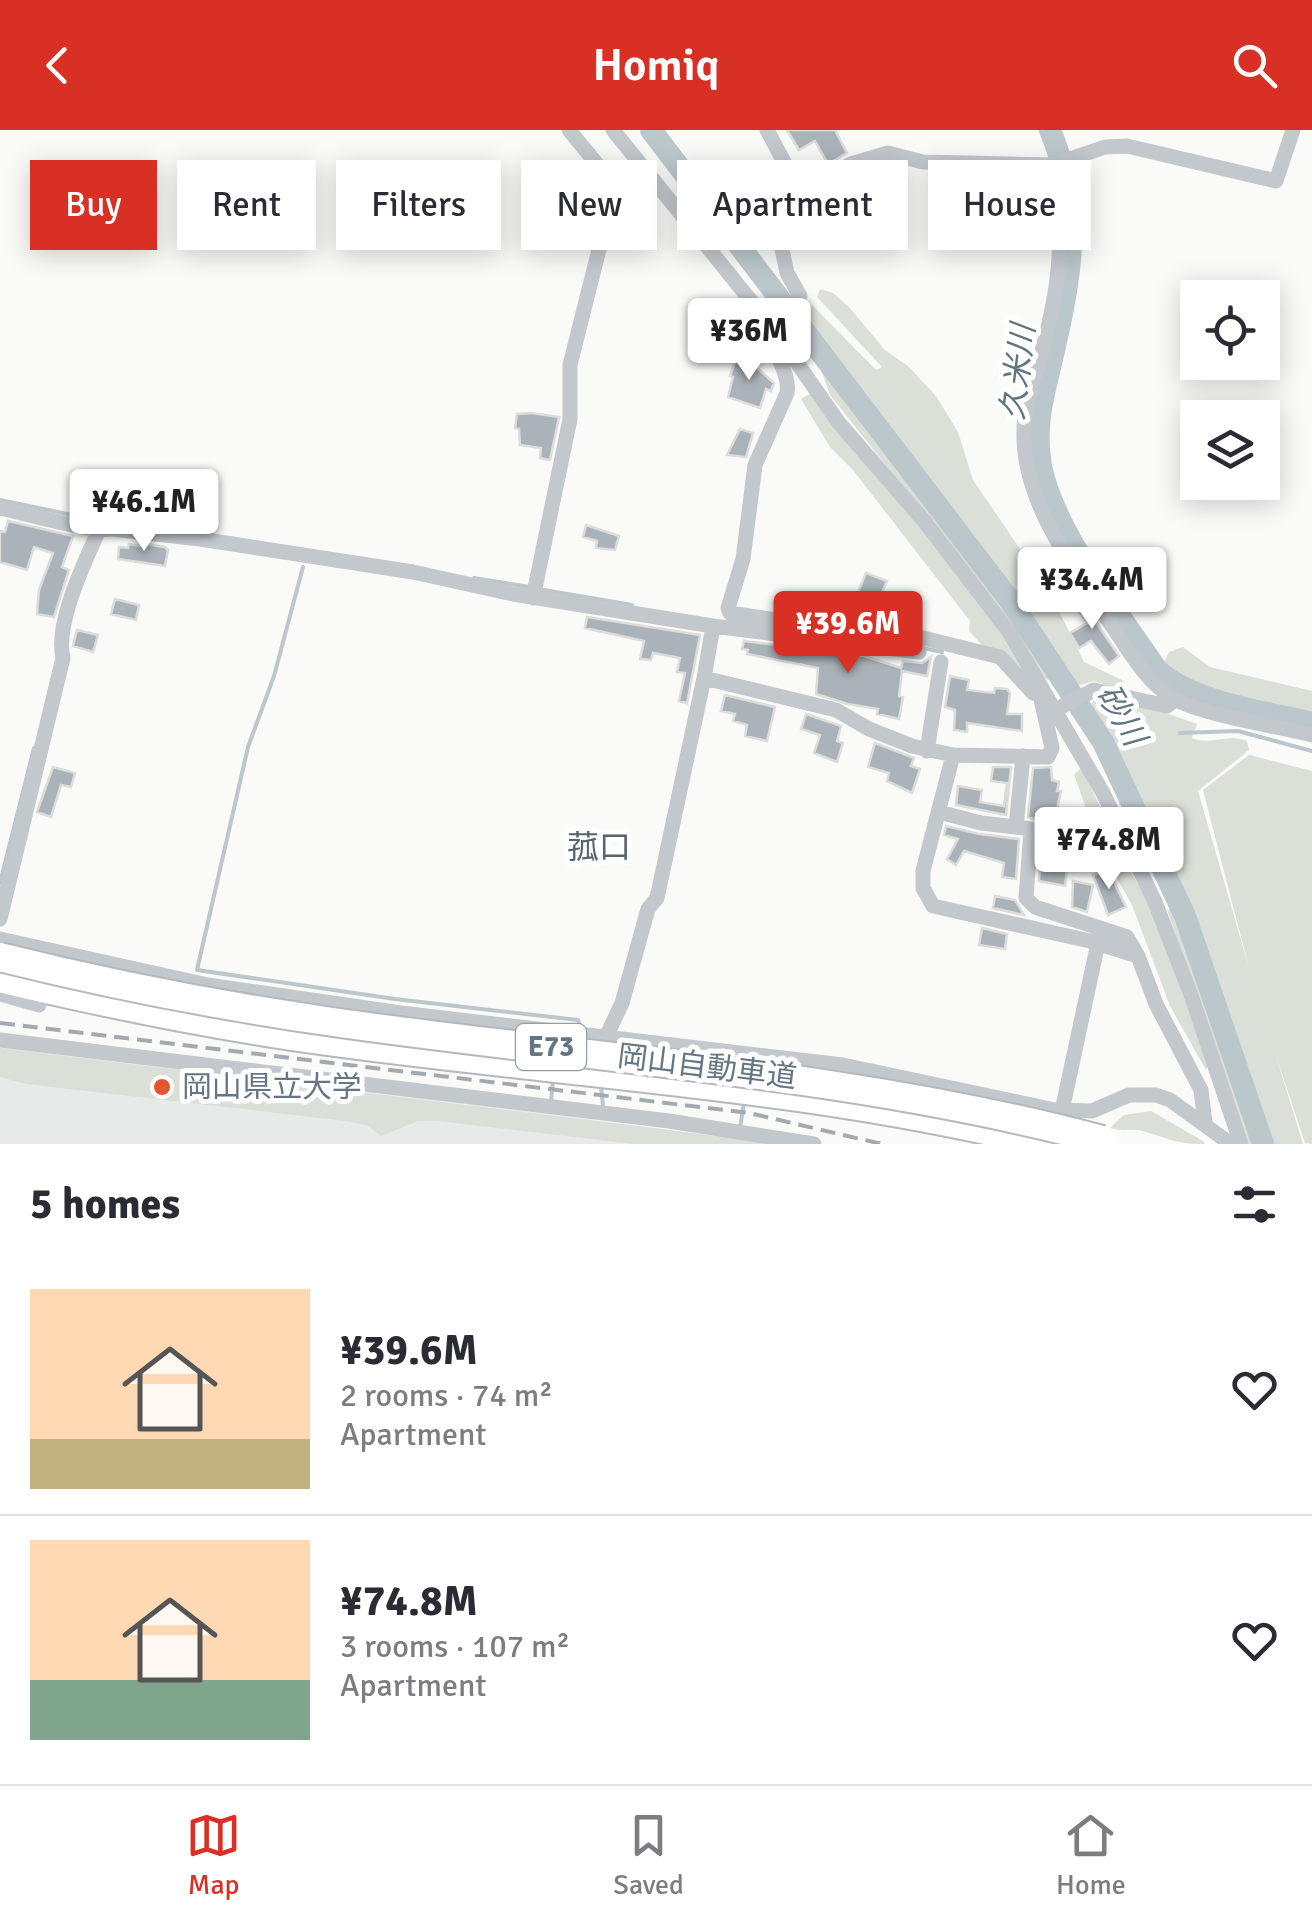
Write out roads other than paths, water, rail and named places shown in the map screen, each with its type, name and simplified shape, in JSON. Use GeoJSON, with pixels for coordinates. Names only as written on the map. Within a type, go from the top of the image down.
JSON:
{"type":"FeatureCollection","features":[{"type":"Feature","properties":{"kind":"highway","name":"岡山自動車道"},"geometry":{"type":"LineString","coordinates":[[0,957],[92,980],[312,1019],[698,1065],[903,1095],[981,1109],[1109,1142]]}},
{"type":"Feature","properties":{"kind":"highway","name":"岡山自動車道"},"geometry":{"type":"LineString","coordinates":[[0,978],[89,1000],[224,1025],[328,1041],[794,1096],[1049,1144]]}},
{"type":"Feature","properties":{"kind":"street"},"geometry":{"type":"LineString","coordinates":[[535,592],[570,418],[570,365],[616,186],[569,130]]}},
{"type":"Feature","properties":{"kind":"street"},"geometry":{"type":"LineString","coordinates":[[613,130],[776,323],[839,423],[925,522],[1009,632],[1104,793],[1161,916],[1241,1144]]}},
{"type":"Feature","properties":{"kind":"street"},"geometry":{"type":"LineString","coordinates":[[768,130],[783,160]]}},
{"type":"Feature","properties":{"kind":"street"},"geometry":{"type":"LineString","coordinates":[[1066,160],[1105,147],[1127,146],[1276,181],[1293,130]]}},
{"type":"Feature","properties":{"kind":"street"},"geometry":{"type":"LineString","coordinates":[[864,160],[888,153],[928,162]]}},
{"type":"Feature","properties":{"kind":"street"},"geometry":{"type":"LineString","coordinates":[[606,1037],[622,1002],[648,908],[657,898],[704,678],[743,560],[755,465],[787,393],[788,382],[772,349],[770,334],[800,301],[800,291],[787,274],[782,250]]}},
{"type":"Feature","properties":{"kind":"street"},"geometry":{"type":"LineString","coordinates":[[1059,250],[1048,326],[1025,419],[1029,469],[1051,528],[1144,673],[1176,699],[1312,735]]}},
{"type":"Feature","properties":{"kind":"street"},"geometry":{"type":"LineString","coordinates":[[0,508],[98,532],[112,530],[251,546],[919,652]]}},
{"type":"Feature","properties":{"kind":"street"},"geometry":{"type":"LineString","coordinates":[[0,920],[63,658],[61,648],[71,600],[98,532]]}},
{"type":"Feature","properties":{"kind":"street"},"geometry":{"type":"LineString","coordinates":[[725,621],[895,638],[911,635],[1000,657],[1033,693],[1051,702],[1094,690],[1167,706],[1176,699]]}},
{"type":"Feature","properties":{"kind":"street"},"geometry":{"type":"LineString","coordinates":[[927,751],[941,662]]}},
{"type":"Feature","properties":{"kind":"street"},"geometry":{"type":"LineString","coordinates":[[704,678],[836,710],[869,729],[927,751],[953,755],[1045,758],[1052,748],[1051,702]]}},
{"type":"Feature","properties":{"kind":"street"},"geometry":{"type":"LineString","coordinates":[[953,755],[923,871],[923,888],[932,906],[1098,943],[1138,956]]}},
{"type":"Feature","properties":{"kind":"street"},"geometry":{"type":"LineString","coordinates":[[1016,826],[1022,756]]}},
{"type":"Feature","properties":{"kind":"street"},"geometry":{"type":"LineString","coordinates":[[939,812],[980,823],[1032,829],[1026,898],[1030,904],[1128,937],[1156,1004],[1201,1090],[1205,1123]]}},
{"type":"Feature","properties":{"kind":"street"},"geometry":{"type":"LineString","coordinates":[[0,939],[208,985],[401,1013],[843,1064],[1062,1111],[1092,1110],[1142,1093],[1170,1100],[1231,1144]]}},
{"type":"Feature","properties":{"kind":"street"},"geometry":{"type":"LineString","coordinates":[[1049,1144],[1062,1111],[1098,943]]}},
{"type":"Feature","properties":{"kind":"street"},"geometry":{"type":"LineString","coordinates":[[0,994],[39,1005]]}},
{"type":"Feature","properties":{"kind":"street"},"geometry":{"type":"LineString","coordinates":[[0,1040],[740,1130],[814,1144]]}},
{"type":"Feature","properties":{"kind":"waterway","name":"砂川"},"geometry":{"type":"LineString","coordinates":[[651,130],[1011,602],[1103,742],[1185,916],[1263,1144]]}},
{"type":"Feature","properties":{"kind":"waterway","name":"久米川"},"geometry":{"type":"LineString","coordinates":[[1050,130],[1067,185],[1071,237],[1066,290],[1039,435],[1041,466],[1059,518],[1157,670],[1190,691],[1210,698],[1312,723]]}},
{"type":"Feature","properties":{"kind":"waterway"},"geometry":{"type":"LineString","coordinates":[[0,500],[87,518]]}},
{"type":"Feature","properties":{"kind":"waterway"},"geometry":{"type":"LineString","coordinates":[[303,567],[274,676],[248,747],[197,970],[578,1020],[580,1025]]}},
{"type":"Feature","properties":{"kind":"waterway"},"geometry":{"type":"LineString","coordinates":[[474,578],[529,587]]}},
{"type":"Feature","properties":{"kind":"waterway"},"geometry":{"type":"LineString","coordinates":[[538,589],[632,605]]}},
{"type":"Feature","properties":{"kind":"waterway"},"geometry":{"type":"LineString","coordinates":[[923,648],[942,652]]}},
{"type":"Feature","properties":{"kind":"waterway"},"geometry":{"type":"LineString","coordinates":[[1180,733],[1238,731],[1312,751]]}},
{"type":"Feature","properties":{"kind":"waterway"},"geometry":{"type":"LineString","coordinates":[[0,883],[34,748]]}},
{"type":"Feature","properties":{"kind":"waterway"},"geometry":{"type":"LineString","coordinates":[[551,1103],[553,1078]]}},
{"type":"Feature","properties":{"kind":"waterway"},"geometry":{"type":"LineString","coordinates":[[601,1086],[603,1106]]}},
{"type":"Feature","properties":{"kind":"waterway"},"geometry":{"type":"LineString","coordinates":[[740,1128],[744,1103]]}},
{"type":"Feature","properties":{"kind":"railway"},"geometry":{"type":"LineString","coordinates":[[0,1023],[749,1113],[882,1144]]}},
{"type":"Feature","properties":{"kind":"place","name":"岡山県立大学"},"geometry":{"type":"Point","coordinates":[162,1087]}},
{"type":"Feature","properties":{"kind":"district","name":"菰口"},"geometry":{"type":"Point","coordinates":[599,847]}}]}
